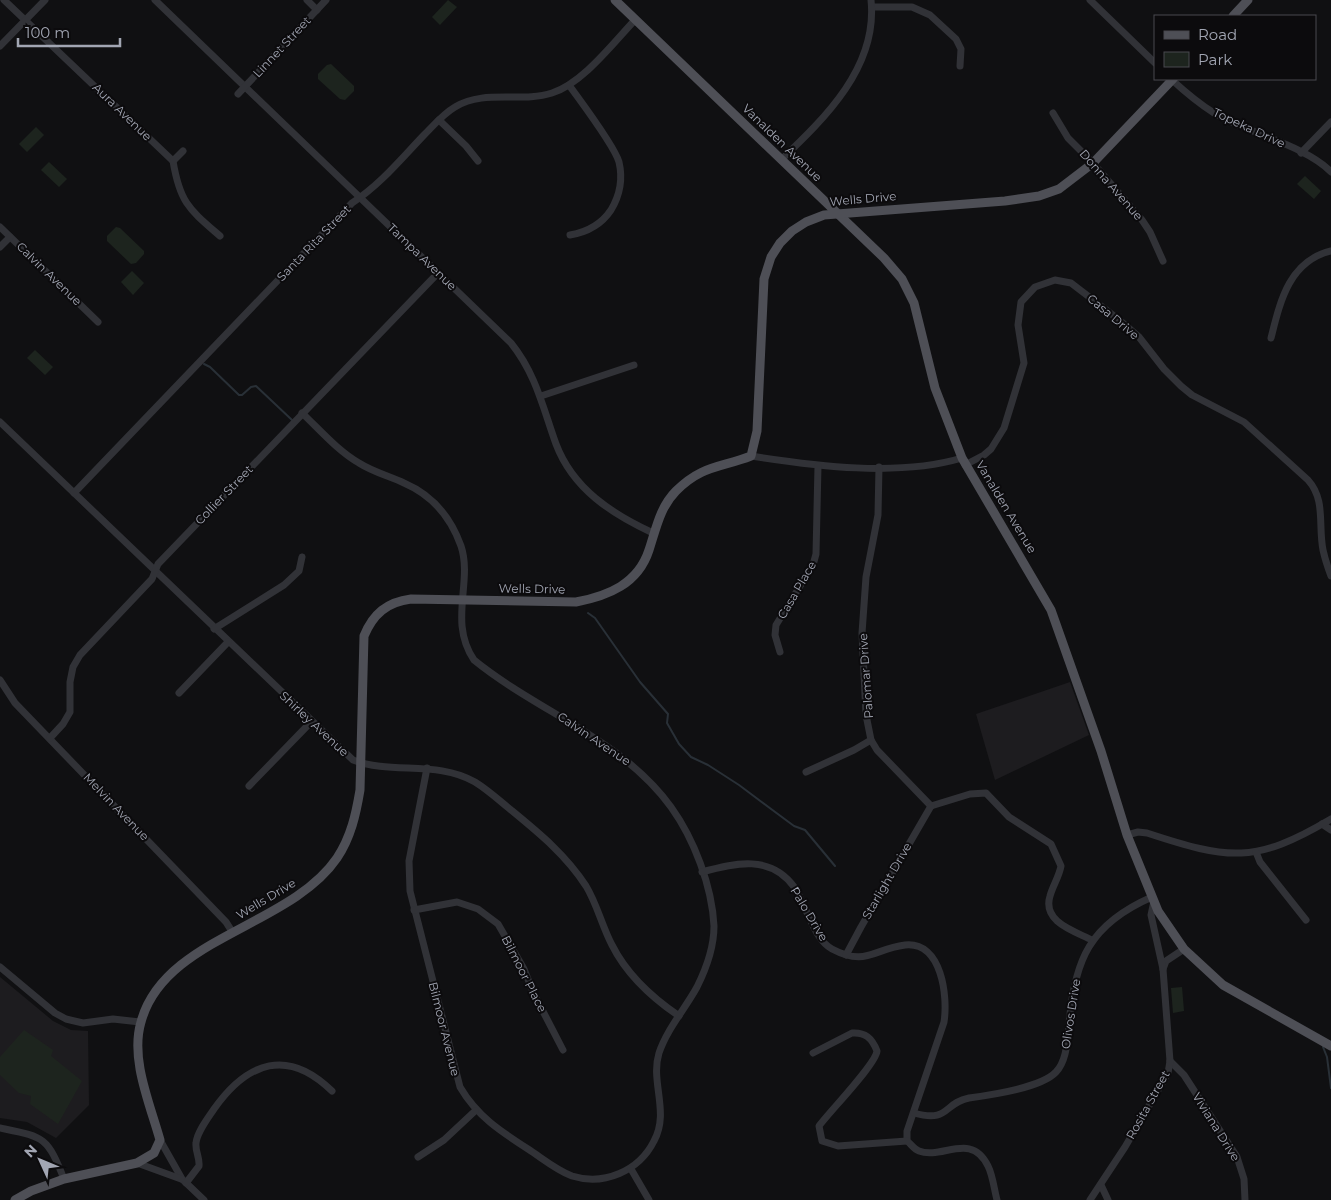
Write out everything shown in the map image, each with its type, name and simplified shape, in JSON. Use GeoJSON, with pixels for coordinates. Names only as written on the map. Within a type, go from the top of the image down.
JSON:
{"type":"FeatureCollection","features":[{"type":"Feature","properties":{"kind":"main road","name":"Vanalden Avenue"},"geometry":{"type":"LineString","coordinates":[[615,0],[884,258],[902,279],[914,303],[935,388],[963,461],[1051,610],[1101,752],[1127,835],[1153,899],[1184,949],[1204,969],[1230,989],[1331,1046]]}},
{"type":"Feature","properties":{"kind":"main road"},"geometry":{"type":"LineString","coordinates":[[1234,15],[1248,0]]}},
{"type":"Feature","properties":{"kind":"main road","name":"Wells Drive"},"geometry":{"type":"LineString","coordinates":[[160,1140],[140,1065],[140,1022],[148,1003],[170,973],[233,933],[298,896],[316,882],[345,846],[356,815],[360,790],[363,646],[364,636],[372,619],[388,605],[403,600],[576,602],[601,598],[615,591],[633,577],[649,551],[653,533],[664,507],[674,493],[688,480],[717,465],[751,456],[757,431],[764,279],[771,257],[780,243],[792,231],[806,222],[836,213],[1005,201],[1039,196],[1059,188],[1093,163],[1171,80]]}},
{"type":"Feature","properties":{"kind":"main road"},"geometry":{"type":"LineString","coordinates":[[15,1200],[31,1191],[64,1179],[137,1163],[154,1153],[160,1140]]}},
{"type":"Feature","properties":{"kind":"street","name":"Aura Avenue"},"geometry":{"type":"LineString","coordinates":[[4,0],[173,161]]}},
{"type":"Feature","properties":{"kind":"street"},"geometry":{"type":"LineString","coordinates":[[0,46],[45,0]]}},
{"type":"Feature","properties":{"kind":"street","name":"Tampa Avenue"},"geometry":{"type":"LineString","coordinates":[[155,0],[511,343],[526,363],[541,396],[556,445],[562,458],[581,485],[609,509],[653,533]]}},
{"type":"Feature","properties":{"kind":"street"},"geometry":{"type":"LineString","coordinates":[[307,0],[317,10]]}},
{"type":"Feature","properties":{"kind":"street","name":"Linnet Street"},"geometry":{"type":"LineString","coordinates":[[238,94],[326,0]]}},
{"type":"Feature","properties":{"kind":"street"},"geometry":{"type":"LineString","coordinates":[[1090,0],[1154,62]]}},
{"type":"Feature","properties":{"kind":"street"},"geometry":{"type":"LineString","coordinates":[[781,160],[844,93],[857,72],[868,45],[871,3],[912,7],[930,15],[956,39],[961,49],[960,66]]}},
{"type":"Feature","properties":{"kind":"street","name":"Santa Rita Street"},"geometry":{"type":"LineString","coordinates":[[74,493],[352,203],[368,194],[439,120],[455,107],[474,99],[535,96],[552,93],[569,85],[635,20]]}},
{"type":"Feature","properties":{"kind":"street","name":"Topeka Drive"},"geometry":{"type":"LineString","coordinates":[[1173,80],[1189,95],[1214,113],[1301,153],[1331,172]]}},
{"type":"Feature","properties":{"kind":"street"},"geometry":{"type":"LineString","coordinates":[[569,85],[618,160],[621,179],[617,199],[608,215],[587,232],[570,235]]}},
{"type":"Feature","properties":{"kind":"street","name":"Donna Avenue"},"geometry":{"type":"LineString","coordinates":[[1053,113],[1068,138],[1093,163],[1142,220],[1150,232],[1163,261]]}},
{"type":"Feature","properties":{"kind":"street"},"geometry":{"type":"LineString","coordinates":[[439,120],[466,146],[478,161]]}},
{"type":"Feature","properties":{"kind":"street"},"geometry":{"type":"LineString","coordinates":[[1301,153],[1331,122]]}},
{"type":"Feature","properties":{"kind":"street"},"geometry":{"type":"LineString","coordinates":[[183,151],[173,161],[178,187],[183,200],[194,214],[220,236]]}},
{"type":"Feature","properties":{"kind":"street","name":"Calvin Avenue"},"geometry":{"type":"LineString","coordinates":[[0,227],[98,322]]}},
{"type":"Feature","properties":{"kind":"street"},"geometry":{"type":"LineString","coordinates":[[0,247],[10,237]]}},
{"type":"Feature","properties":{"kind":"street"},"geometry":{"type":"LineString","coordinates":[[1271,338],[1280,301],[1292,277],[1313,258],[1331,250]]}},
{"type":"Feature","properties":{"kind":"street","name":"Collier Street"},"geometry":{"type":"LineString","coordinates":[[50,738],[63,724],[70,712],[70,682],[73,667],[80,655],[152,579],[158,564],[438,273]]}},
{"type":"Feature","properties":{"kind":"street","name":"Casa Drive"},"geometry":{"type":"LineString","coordinates":[[751,456],[818,466],[879,467],[916,466],[963,461],[984,455],[991,449],[1004,428],[1024,363],[1018,325],[1021,302],[1029,292],[1045,282],[1055,280],[1071,283],[1139,336],[1164,369],[1181,386],[1192,395],[1244,422],[1308,480],[1315,488],[1320,502],[1322,550],[1331,576]]}},
{"type":"Feature","properties":{"kind":"street"},"geometry":{"type":"LineString","coordinates":[[541,396],[634,365]]}},
{"type":"Feature","properties":{"kind":"street","name":"Calvin Avenue"},"geometry":{"type":"LineString","coordinates":[[302,413],[345,454],[359,463],[405,483],[440,507],[453,526],[462,548],[464,566],[461,600],[463,636],[466,649],[474,660],[637,768],[671,808],[687,835],[702,872],[711,902],[714,928],[711,945],[698,986],[679,1016],[658,1056],[657,1070],[661,1101],[661,1124],[655,1141],[645,1156],[631,1169]]}},
{"type":"Feature","properties":{"kind":"street","name":"Shirley Avenue"},"geometry":{"type":"LineString","coordinates":[[0,422],[311,722],[353,760],[371,766],[427,768],[456,773],[476,783],[553,845],[574,868],[587,888],[611,944],[636,982],[679,1016]]}},
{"type":"Feature","properties":{"kind":"street","name":"Casa Place"},"geometry":{"type":"LineString","coordinates":[[780,652],[775,635],[776,625],[810,570],[816,554],[818,466]]}},
{"type":"Feature","properties":{"kind":"street","name":"Palomar Drive"},"geometry":{"type":"LineString","coordinates":[[879,467],[878,515],[866,577],[863,618],[866,714],[871,740],[884,760],[930,806]]}},
{"type":"Feature","properties":{"kind":"street"},"geometry":{"type":"LineString","coordinates":[[214,628],[284,585],[299,571],[302,557]]}},
{"type":"Feature","properties":{"kind":"street"},"geometry":{"type":"LineString","coordinates":[[179,693],[228,642]]}},
{"type":"Feature","properties":{"kind":"street","name":"Melvin Avenue"},"geometry":{"type":"LineString","coordinates":[[0,680],[4,690],[15,703],[226,922],[233,933]]}},
{"type":"Feature","properties":{"kind":"street"},"geometry":{"type":"LineString","coordinates":[[249,786],[311,722]]}},
{"type":"Feature","properties":{"kind":"street"},"geometry":{"type":"LineString","coordinates":[[806,772],[871,740]]}},
{"type":"Feature","properties":{"kind":"street","name":"Bilmoor Avenue"},"geometry":{"type":"LineString","coordinates":[[427,768],[409,861],[410,891],[455,1074],[460,1087],[476,1111],[493,1126],[570,1175],[599,1179],[612,1177],[631,1169]]}},
{"type":"Feature","properties":{"kind":"street"},"geometry":{"type":"LineString","coordinates":[[930,806],[970,794],[986,793],[1009,817],[1052,844],[1061,866],[1050,893],[1048,908],[1053,918],[1062,926],[1092,940]]}},
{"type":"Feature","properties":{"kind":"street","name":"Starlight Drive"},"geometry":{"type":"LineString","coordinates":[[846,955],[860,926],[930,806]]}},
{"type":"Feature","properties":{"kind":"street"},"geometry":{"type":"LineString","coordinates":[[1127,835],[1138,832],[1147,833],[1209,852],[1256,852],[1287,843],[1331,819]]}},
{"type":"Feature","properties":{"kind":"street"},"geometry":{"type":"LineString","coordinates":[[1322,824],[1331,830]]}},
{"type":"Feature","properties":{"kind":"street"},"geometry":{"type":"LineString","coordinates":[[1256,852],[1260,862],[1306,920]]}},
{"type":"Feature","properties":{"kind":"street","name":"Palo Drive"},"geometry":{"type":"LineString","coordinates":[[702,872],[737,862],[757,863],[776,871],[794,886],[822,941],[830,948],[846,955],[862,958],[906,945],[916,947],[928,953],[939,968],[946,1009],[944,1022],[907,1131],[907,1141]]}},
{"type":"Feature","properties":{"kind":"street","name":"Olivos Drive"},"geometry":{"type":"LineString","coordinates":[[914,1113],[929,1117],[943,1114],[962,1100],[1034,1083],[1055,1072],[1063,1059],[1067,1047],[1070,1013],[1078,972],[1092,940],[1103,927],[1126,910],[1153,899]]}},
{"type":"Feature","properties":{"kind":"street","name":"Rosita Street"},"geometry":{"type":"LineString","coordinates":[[1090,1200],[1168,1073],[1170,1061],[1163,969],[1151,915],[1153,899]]}},
{"type":"Feature","properties":{"kind":"street","name":"Bilmoor Place"},"geometry":{"type":"LineString","coordinates":[[414,910],[457,902],[478,909],[498,924],[524,969],[533,992],[563,1050]]}},
{"type":"Feature","properties":{"kind":"street"},"geometry":{"type":"LineString","coordinates":[[1163,969],[1166,961],[1184,949]]}},
{"type":"Feature","properties":{"kind":"street"},"geometry":{"type":"LineString","coordinates":[[0,967],[66,1019],[83,1023],[118,1019],[140,1022]]}},
{"type":"Feature","properties":{"kind":"street"},"geometry":{"type":"LineString","coordinates":[[813,1052],[852,1033],[858,1033],[870,1038],[877,1051],[874,1061],[819,1126],[822,1141],[838,1146],[907,1141],[919,1151],[929,1152],[966,1148],[974,1151],[988,1166],[997,1200]]}},
{"type":"Feature","properties":{"kind":"street","name":"Viviana Drive"},"geometry":{"type":"LineString","coordinates":[[1170,1061],[1184,1075],[1237,1157],[1244,1179],[1245,1200]]}},
{"type":"Feature","properties":{"kind":"street"},"geometry":{"type":"LineString","coordinates":[[184,1181],[199,1166],[196,1145],[209,1117],[221,1100],[254,1071],[267,1066],[286,1064],[313,1073],[332,1091]]}},
{"type":"Feature","properties":{"kind":"street"},"geometry":{"type":"LineString","coordinates":[[418,1157],[444,1140],[476,1111]]}},
{"type":"Feature","properties":{"kind":"street"},"geometry":{"type":"LineString","coordinates":[[0,1128],[31,1134],[45,1142],[55,1153],[64,1179]]}},
{"type":"Feature","properties":{"kind":"street"},"geometry":{"type":"LineString","coordinates":[[160,1140],[184,1181],[204,1200]]}},
{"type":"Feature","properties":{"kind":"street"},"geometry":{"type":"LineString","coordinates":[[137,1163],[184,1181]]}},
{"type":"Feature","properties":{"kind":"street"},"geometry":{"type":"LineString","coordinates":[[631,1169],[649,1200]]}},
{"type":"Feature","properties":{"kind":"street"},"geometry":{"type":"LineString","coordinates":[[1100,1185],[1108,1200]]}},
{"type":"Feature","properties":{"kind":"shaded area"},"geometry":{"type":"Polygon","coordinates":[[[1070,682],[1089,735],[995,780],[976,714],[1070,682]]]}},
{"type":"Feature","properties":{"kind":"shaded area"},"geometry":{"type":"Polygon","coordinates":[[[0,977],[53,1021],[71,1030],[88,1031],[89,1105],[56,1138],[27,1122],[0,1118],[0,977]]]}},
{"type":"Feature","properties":{"kind":"green space"},"geometry":{"type":"Polygon","coordinates":[[[448,0],[457,7],[440,25],[432,17],[448,0]]]}},
{"type":"Feature","properties":{"kind":"green space"},"geometry":{"type":"Polygon","coordinates":[[[331,64],[354,86],[354,91],[345,100],[340,99],[318,79],[318,74],[327,65],[331,64]]]}},
{"type":"Feature","properties":{"kind":"green space"},"geometry":{"type":"Polygon","coordinates":[[[36,127],[44,135],[27,152],[19,144],[36,127]]]}},
{"type":"Feature","properties":{"kind":"green space"},"geometry":{"type":"Polygon","coordinates":[[[49,162],[67,179],[59,187],[41,170],[49,162]]]}},
{"type":"Feature","properties":{"kind":"green space"},"geometry":{"type":"Polygon","coordinates":[[[1305,176],[1321,191],[1314,199],[1297,184],[1305,176]]]}},
{"type":"Feature","properties":{"kind":"green space"},"geometry":{"type":"Polygon","coordinates":[[[116,227],[120,228],[144,251],[144,254],[136,263],[131,264],[107,241],[107,236],[116,227]]]}},
{"type":"Feature","properties":{"kind":"green space"},"geometry":{"type":"Polygon","coordinates":[[[132,271],[144,283],[133,295],[121,282],[132,271]]]}},
{"type":"Feature","properties":{"kind":"green space"},"geometry":{"type":"Polygon","coordinates":[[[35,350],[53,367],[45,375],[27,358],[35,350]]]}},
{"type":"Feature","properties":{"kind":"green space"},"geometry":{"type":"Polygon","coordinates":[[[1182,987],[1184,1011],[1173,1013],[1171,988],[1182,987]]]}},
{"type":"Feature","properties":{"kind":"green space"},"geometry":{"type":"Polygon","coordinates":[[[24,1030],[53,1050],[51,1056],[82,1081],[58,1124],[30,1104],[31,1096],[19,1093],[0,1075],[0,1057],[24,1030]]]}},
{"type":"Feature","properties":{"kind":"waterway"},"geometry":{"type":"LineString","coordinates":[[204,364],[210,367],[239,395],[256,386],[292,420]]}},
{"type":"Feature","properties":{"kind":"waterway"},"geometry":{"type":"LineString","coordinates":[[588,613],[595,618],[640,682],[668,714],[667,723],[679,744],[691,757],[708,765],[739,785],[794,826],[805,830],[835,866]]}},
{"type":"Feature","properties":{"kind":"waterway"},"geometry":{"type":"LineString","coordinates":[[1323,1047],[1327,1057],[1331,1088]]}}]}
